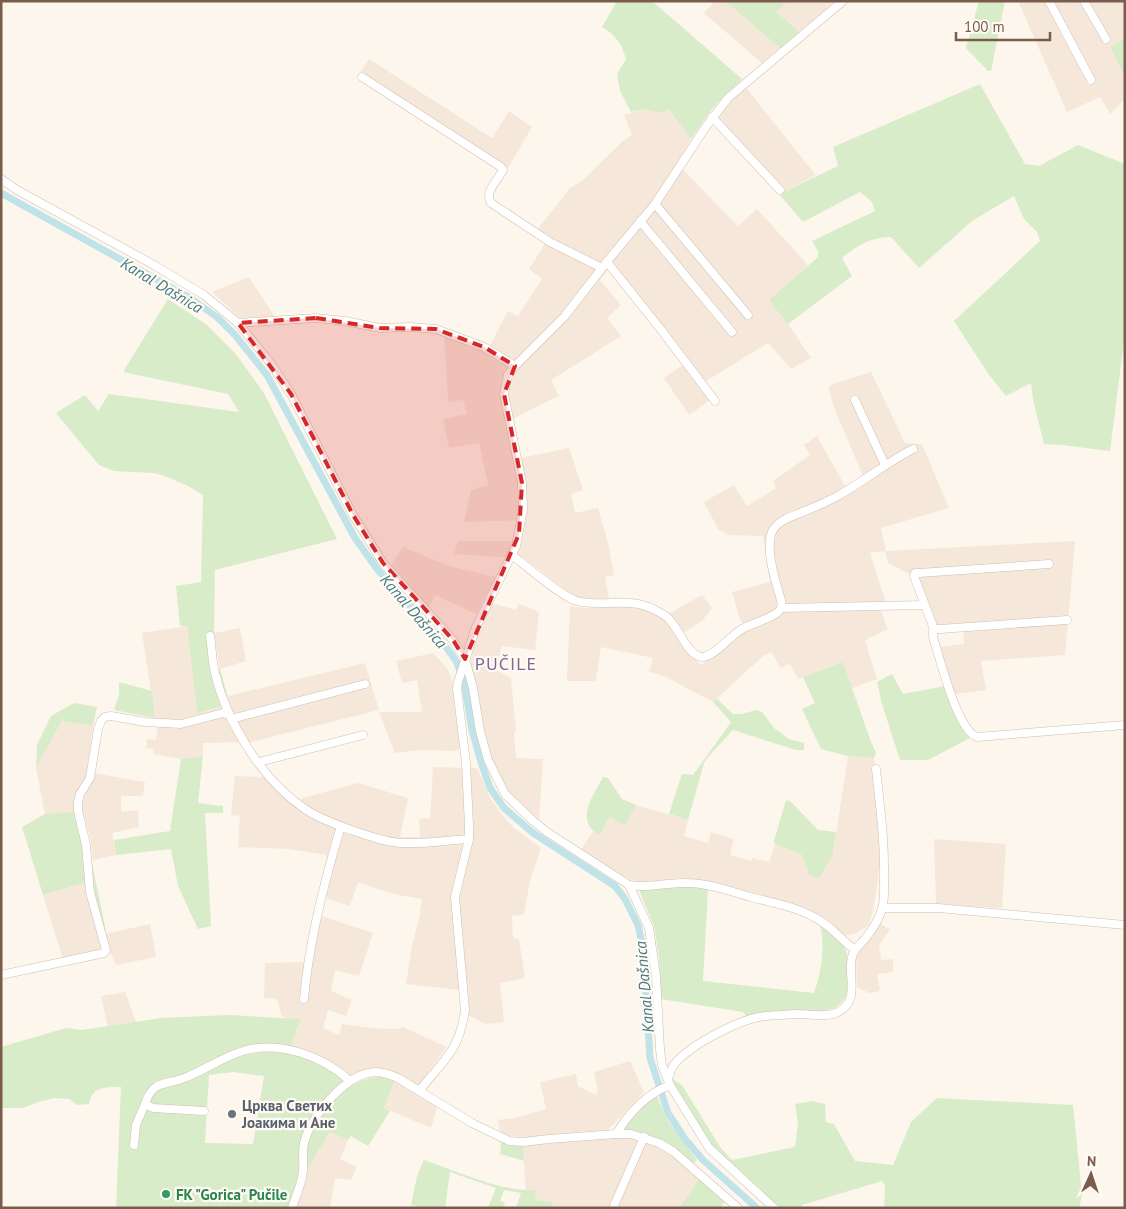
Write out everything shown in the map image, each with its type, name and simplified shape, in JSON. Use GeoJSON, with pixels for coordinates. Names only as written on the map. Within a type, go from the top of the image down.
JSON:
{"type":"FeatureCollection","features":[{"type":"Feature","properties":{"kind":"street"},"geometry":{"type":"LineString","coordinates":[[420,1090],[445,1061],[457,1043],[462,1029],[464,987],[455,897],[469,839],[465,754],[457,688],[476,627],[512,555],[519,534],[523,496],[504,394],[508,375],[564,317],[655,204],[712,118],[728,98],[843,1]]}},
{"type":"Feature","properties":{"kind":"street"},"geometry":{"type":"LineString","coordinates":[[1049,1],[1091,80]]}},
{"type":"Feature","properties":{"kind":"street"},"geometry":{"type":"LineString","coordinates":[[1084,1],[1106,39]]}},
{"type":"Feature","properties":{"kind":"street"},"geometry":{"type":"LineString","coordinates":[[362,77],[501,167],[503,170],[488,193],[490,203],[550,242],[604,265],[662,331],[715,401]]}},
{"type":"Feature","properties":{"kind":"street"},"geometry":{"type":"LineString","coordinates":[[712,118],[780,190]]}},
{"type":"Feature","properties":{"kind":"street"},"geometry":{"type":"LineString","coordinates":[[1,179],[17,190],[154,265],[204,295],[238,323],[272,364],[291,394],[353,515],[383,563],[453,640],[464,662],[473,688],[480,731],[488,760],[505,794],[532,820],[547,832],[629,884],[650,886],[686,883],[711,886],[774,903],[824,922],[854,949]]}},
{"type":"Feature","properties":{"kind":"street"},"geometry":{"type":"LineString","coordinates":[[655,204],[748,316]]}},
{"type":"Feature","properties":{"kind":"street"},"geometry":{"type":"LineString","coordinates":[[640,221],[732,332]]}},
{"type":"Feature","properties":{"kind":"street"},"geometry":{"type":"LineString","coordinates":[[238,323],[316,318],[345,321],[380,328],[410,327],[436,329],[484,347],[515,366]]}},
{"type":"Feature","properties":{"kind":"street"},"geometry":{"type":"LineString","coordinates":[[855,400],[885,465]]}},
{"type":"Feature","properties":{"kind":"street"},"geometry":{"type":"LineString","coordinates":[[512,555],[564,595],[575,601],[585,603],[630,602],[644,604],[656,610],[668,618],[690,650],[700,657],[705,657],[742,629],[776,614],[781,608],[782,602],[774,573],[769,543],[770,535],[774,528],[790,516],[806,511],[860,483],[885,465],[913,449]]}},
{"type":"Feature","properties":{"kind":"street"},"geometry":{"type":"LineString","coordinates":[[1048,564],[915,573],[914,576],[924,605],[934,628],[933,636],[957,709],[966,729],[977,737],[1125,725]]}},
{"type":"Feature","properties":{"kind":"street"},"geometry":{"type":"LineString","coordinates":[[781,608],[924,605]]}},
{"type":"Feature","properties":{"kind":"street"},"geometry":{"type":"LineString","coordinates":[[934,628],[940,630],[1067,620]]}},
{"type":"Feature","properties":{"kind":"street"},"geometry":{"type":"LineString","coordinates":[[210,636],[215,672],[230,717],[258,762],[293,801],[307,811],[368,836],[404,843],[469,839]]}},
{"type":"Feature","properties":{"kind":"street"},"geometry":{"type":"LineString","coordinates":[[1,975],[104,953],[106,950],[90,892],[86,845],[78,811],[80,794],[90,778],[101,721],[111,716],[144,722],[181,724],[223,713],[230,717],[365,684]]}},
{"type":"Feature","properties":{"kind":"street"},"geometry":{"type":"LineString","coordinates":[[258,762],[363,736]]}},
{"type":"Feature","properties":{"kind":"street"},"geometry":{"type":"LineString","coordinates":[[669,1084],[672,1069],[684,1054],[704,1040],[736,1025],[757,1017],[838,1012],[845,1007],[852,989],[851,959],[854,949],[864,940],[883,908],[884,859],[876,769]]}},
{"type":"Feature","properties":{"kind":"street"},"geometry":{"type":"LineString","coordinates":[[304,999],[313,936],[330,861],[341,826]]}},
{"type":"Feature","properties":{"kind":"street"},"geometry":{"type":"LineString","coordinates":[[629,884],[648,928],[656,976],[662,1065],[669,1084],[709,1148],[774,1208]]}},
{"type":"Feature","properties":{"kind":"street"},"geometry":{"type":"LineString","coordinates":[[883,908],[938,908],[1125,925]]}},
{"type":"Feature","properties":{"kind":"street"},"geometry":{"type":"LineString","coordinates":[[134,1145],[136,1124],[149,1091],[154,1087],[189,1076],[227,1056],[257,1048],[272,1048],[301,1053],[319,1060],[340,1072],[350,1081]]}},
{"type":"Feature","properties":{"kind":"street"},"geometry":{"type":"LineString","coordinates":[[292,1208],[303,1172],[304,1144],[311,1126],[330,1100],[350,1081],[375,1072],[398,1078],[472,1123],[509,1141],[523,1142],[549,1138],[616,1134],[631,1134],[644,1137],[674,1152],[738,1208]]}},
{"type":"Feature","properties":{"kind":"street"},"geometry":{"type":"LineString","coordinates":[[616,1134],[628,1117],[653,1092],[669,1084]]}},
{"type":"Feature","properties":{"kind":"street"},"geometry":{"type":"LineString","coordinates":[[145,1104],[154,1108],[204,1111]]}},
{"type":"Feature","properties":{"kind":"street"},"geometry":{"type":"LineString","coordinates":[[613,1208],[644,1137]]}},
{"type":"Feature","properties":{"kind":"highlighted area"},"geometry":{"type":"Polygon","coordinates":[[[316,318],[380,328],[436,329],[484,347],[515,366],[504,394],[522,483],[519,534],[465,659],[453,640],[383,563],[353,515],[291,394],[238,323],[316,318]]]}},
{"type":"Feature","properties":{"kind":"shaded area"},"geometry":{"type":"Polygon","coordinates":[[[715,1],[725,1],[781,49],[763,64],[704,13],[715,1]]]}},
{"type":"Feature","properties":{"kind":"shaded area"},"geometry":{"type":"Polygon","coordinates":[[[787,1],[835,1],[800,33],[777,12],[787,1]]]}},
{"type":"Feature","properties":{"kind":"shaded area"},"geometry":{"type":"Polygon","coordinates":[[[1018,1],[1123,1],[1125,5],[1125,38],[1110,47],[1125,77],[1125,99],[1110,114],[1100,97],[1067,112],[1018,1]]]}},
{"type":"Feature","properties":{"kind":"shaded area"},"geometry":{"type":"Polygon","coordinates":[[[369,59],[492,138],[509,111],[532,127],[508,168],[360,73],[369,59]]]}},
{"type":"Feature","properties":{"kind":"shaded area"},"geometry":{"type":"Polygon","coordinates":[[[744,85],[816,175],[779,194],[715,124],[715,117],[744,85]]]}},
{"type":"Feature","properties":{"kind":"shaded area"},"geometry":{"type":"Polygon","coordinates":[[[644,109],[660,113],[669,109],[691,139],[676,165],[738,226],[757,209],[808,265],[771,299],[773,306],[811,358],[791,369],[768,343],[708,380],[704,384],[714,397],[689,415],[664,378],[688,361],[611,266],[600,280],[621,305],[607,318],[621,336],[551,380],[559,396],[512,419],[521,458],[569,448],[583,490],[571,494],[575,513],[598,508],[608,543],[614,575],[605,577],[609,599],[580,599],[569,593],[525,559],[454,554],[458,541],[521,541],[525,520],[464,522],[471,490],[488,485],[479,443],[449,448],[443,419],[467,414],[463,400],[448,402],[444,334],[489,347],[508,311],[518,316],[542,279],[529,269],[548,239],[536,231],[570,188],[582,181],[624,140],[632,135],[624,115],[644,109]]]}},
{"type":"Feature","properties":{"kind":"shaded area"},"geometry":{"type":"Polygon","coordinates":[[[249,277],[275,317],[241,319],[212,292],[249,277]]]}},
{"type":"Feature","properties":{"kind":"shaded area"},"geometry":{"type":"Polygon","coordinates":[[[871,372],[905,443],[922,444],[949,508],[881,528],[886,551],[1075,541],[1065,655],[981,661],[986,690],[955,694],[939,647],[964,644],[963,624],[936,626],[917,578],[888,563],[885,551],[870,553],[886,603],[878,603],[888,629],[865,640],[877,679],[852,688],[843,662],[798,679],[790,664],[781,668],[771,652],[763,656],[713,702],[668,678],[649,671],[653,658],[601,647],[596,681],[567,681],[570,606],[587,608],[636,606],[647,609],[666,620],[670,613],[702,595],[712,608],[702,621],[677,637],[683,647],[701,665],[746,630],[740,619],[732,592],[770,582],[763,536],[728,535],[718,529],[704,502],[734,485],[747,506],[776,488],[773,481],[810,455],[804,445],[817,436],[845,486],[863,476],[833,405],[829,389],[830,385],[871,372]]]}},
{"type":"Feature","properties":{"kind":"shaded area"},"geometry":{"type":"Polygon","coordinates":[[[403,547],[449,566],[496,577],[476,614],[435,595],[429,608],[390,567],[403,547]]]}},
{"type":"Feature","properties":{"kind":"shaded area"},"geometry":{"type":"Polygon","coordinates":[[[492,603],[516,610],[519,604],[539,612],[535,650],[502,646],[496,670],[511,678],[516,730],[514,735],[516,758],[543,759],[539,824],[508,793],[489,757],[470,665],[475,639],[492,603]]]}},
{"type":"Feature","properties":{"kind":"shaded area"},"geometry":{"type":"Polygon","coordinates":[[[187,626],[197,713],[229,704],[228,696],[365,663],[379,710],[251,742],[203,743],[203,756],[181,759],[153,754],[154,749],[146,748],[147,739],[156,740],[158,726],[155,718],[142,633],[187,626]]]}},
{"type":"Feature","properties":{"kind":"shaded area"},"geometry":{"type":"Polygon","coordinates":[[[240,628],[246,661],[220,669],[214,633],[240,628]]]}},
{"type":"Feature","properties":{"kind":"shaded area"},"geometry":{"type":"Polygon","coordinates":[[[433,653],[447,668],[453,682],[461,749],[454,751],[418,750],[395,753],[379,712],[422,712],[417,680],[402,683],[396,661],[433,653]]]}},
{"type":"Feature","properties":{"kind":"shaded area"},"geometry":{"type":"Polygon","coordinates":[[[62,721],[93,726],[87,772],[145,782],[143,796],[121,796],[121,812],[138,810],[139,827],[112,833],[116,855],[93,860],[90,837],[83,812],[45,814],[36,768],[62,721]]]}},
{"type":"Feature","properties":{"kind":"shaded area"},"geometry":{"type":"Polygon","coordinates":[[[848,756],[874,758],[881,858],[873,912],[868,926],[856,933],[845,936],[831,922],[816,913],[800,906],[758,894],[680,878],[651,883],[637,882],[618,874],[581,850],[593,831],[599,834],[610,817],[625,826],[636,805],[688,820],[684,836],[708,843],[711,832],[734,839],[730,855],[751,861],[752,858],[769,862],[775,844],[802,855],[809,875],[833,854],[848,756]]]}},
{"type":"Feature","properties":{"kind":"shaded area"},"geometry":{"type":"Polygon","coordinates":[[[433,767],[477,768],[491,799],[504,817],[513,827],[541,848],[530,880],[524,915],[512,916],[513,938],[519,939],[525,978],[500,983],[504,1022],[486,1024],[469,1016],[468,991],[406,984],[422,899],[393,894],[358,882],[350,906],[326,898],[321,916],[373,933],[359,976],[335,970],[331,991],[352,1000],[346,1016],[328,1010],[323,1028],[339,1035],[342,1024],[371,1028],[398,1029],[403,1027],[447,1047],[414,1091],[437,1107],[431,1128],[384,1108],[398,1074],[389,1070],[375,1069],[350,1077],[312,1053],[291,1046],[301,1020],[282,1017],[277,999],[264,998],[265,963],[304,962],[327,855],[289,849],[238,847],[240,816],[231,815],[235,776],[265,777],[285,797],[300,801],[302,798],[358,783],[408,798],[400,837],[420,837],[419,819],[430,818],[433,767]]]}},
{"type":"Feature","properties":{"kind":"shaded area"},"geometry":{"type":"Polygon","coordinates":[[[934,839],[1006,844],[1002,908],[936,904],[934,839]]]}},
{"type":"Feature","properties":{"kind":"shaded area"},"geometry":{"type":"Polygon","coordinates":[[[86,883],[107,957],[65,966],[43,895],[86,883]]]}},
{"type":"Feature","properties":{"kind":"shaded area"},"geometry":{"type":"Polygon","coordinates":[[[879,923],[890,930],[879,945],[881,960],[893,959],[893,972],[877,974],[880,991],[869,993],[857,987],[856,955],[879,923]]]}},
{"type":"Feature","properties":{"kind":"shaded area"},"geometry":{"type":"Polygon","coordinates":[[[150,924],[156,957],[116,965],[105,934],[150,924]]]}},
{"type":"Feature","properties":{"kind":"shaded area"},"geometry":{"type":"Polygon","coordinates":[[[125,992],[136,1022],[108,1028],[101,996],[125,992]]]}},
{"type":"Feature","properties":{"kind":"shaded area"},"geometry":{"type":"Polygon","coordinates":[[[630,1061],[644,1092],[608,1130],[608,1138],[629,1138],[658,1145],[700,1178],[679,1208],[552,1208],[552,1202],[536,1200],[535,1190],[526,1190],[522,1137],[510,1136],[500,1132],[498,1120],[515,1118],[546,1109],[540,1082],[576,1074],[578,1086],[595,1095],[598,1092],[594,1072],[630,1061]]]}},
{"type":"Feature","properties":{"kind":"shaded area"},"geometry":{"type":"Polygon","coordinates":[[[330,1132],[348,1140],[340,1159],[357,1167],[351,1180],[335,1178],[330,1208],[294,1208],[306,1171],[330,1132]]]}},
{"type":"Feature","properties":{"kind":"green space"},"geometry":{"type":"Polygon","coordinates":[[[617,1],[652,1],[742,79],[713,108],[691,139],[669,109],[660,113],[644,109],[631,112],[620,91],[617,74],[626,59],[615,37],[602,27],[617,1]]]}},
{"type":"Feature","properties":{"kind":"green space"},"geometry":{"type":"Polygon","coordinates":[[[725,1],[787,1],[777,12],[800,33],[781,49],[725,1]]]}},
{"type":"Feature","properties":{"kind":"green space"},"geometry":{"type":"Polygon","coordinates":[[[979,1],[1005,1],[991,71],[988,71],[966,48],[979,1]]]}},
{"type":"Feature","properties":{"kind":"green space"},"geometry":{"type":"Polygon","coordinates":[[[1125,38],[1125,77],[1110,47],[1125,38]]]}},
{"type":"Feature","properties":{"kind":"green space"},"geometry":{"type":"Polygon","coordinates":[[[980,84],[1025,164],[1039,166],[1078,145],[1125,164],[1125,333],[1110,451],[1044,444],[1033,400],[1031,383],[1006,396],[989,375],[954,321],[1040,241],[1037,232],[1024,219],[1014,196],[972,221],[919,268],[891,237],[878,238],[859,246],[842,258],[852,276],[788,324],[773,306],[770,299],[818,257],[818,251],[812,241],[875,211],[872,202],[860,192],[803,222],[779,194],[838,166],[833,147],[980,84]]]}},
{"type":"Feature","properties":{"kind":"green space"},"geometry":{"type":"Polygon","coordinates":[[[168,299],[207,325],[235,353],[264,393],[337,539],[215,570],[214,633],[208,634],[212,670],[220,669],[230,704],[197,713],[187,626],[180,626],[176,586],[201,582],[203,495],[188,486],[154,473],[114,471],[99,465],[56,413],[85,395],[98,411],[109,394],[239,412],[228,394],[123,372],[168,299]]]}},
{"type":"Feature","properties":{"kind":"green space"},"geometry":{"type":"Polygon","coordinates":[[[843,662],[876,753],[874,758],[848,756],[821,749],[802,709],[815,703],[803,677],[843,662]]]}},
{"type":"Feature","properties":{"kind":"green space"},"geometry":{"type":"Polygon","coordinates":[[[892,674],[903,694],[946,686],[965,731],[970,738],[928,760],[900,760],[877,682],[892,674]]]}},
{"type":"Feature","properties":{"kind":"green space"},"geometry":{"type":"Polygon","coordinates":[[[119,682],[152,691],[155,718],[114,710],[119,695],[119,682]]]}},
{"type":"Feature","properties":{"kind":"green space"},"geometry":{"type":"Polygon","coordinates":[[[717,699],[733,714],[742,714],[756,710],[762,712],[774,728],[789,739],[804,743],[804,750],[796,750],[733,730],[704,763],[688,820],[669,814],[682,774],[693,775],[731,722],[713,702],[717,699]]]}},
{"type":"Feature","properties":{"kind":"green space"},"geometry":{"type":"Polygon","coordinates":[[[74,703],[97,707],[93,726],[62,721],[36,768],[37,745],[51,716],[74,703]]]}},
{"type":"Feature","properties":{"kind":"green space"},"geometry":{"type":"Polygon","coordinates":[[[203,756],[198,803],[223,806],[223,813],[205,813],[211,926],[198,929],[178,886],[171,849],[116,855],[114,840],[170,831],[181,759],[203,756]]]}},
{"type":"Feature","properties":{"kind":"green space"},"geometry":{"type":"Polygon","coordinates":[[[603,777],[608,778],[622,799],[636,805],[625,826],[610,817],[599,835],[592,829],[587,815],[591,800],[603,777]]]}},
{"type":"Feature","properties":{"kind":"green space"},"geometry":{"type":"Polygon","coordinates":[[[786,800],[791,802],[818,830],[836,832],[833,854],[819,878],[809,875],[802,855],[775,844],[774,841],[786,800]]]}},
{"type":"Feature","properties":{"kind":"green space"},"geometry":{"type":"Polygon","coordinates":[[[75,812],[81,834],[84,864],[92,863],[106,931],[104,931],[92,881],[43,895],[22,827],[45,814],[75,812]]]}},
{"type":"Feature","properties":{"kind":"green space"},"geometry":{"type":"Polygon","coordinates":[[[679,886],[708,889],[703,981],[814,993],[822,958],[820,923],[842,943],[847,953],[848,985],[846,997],[835,1008],[822,1011],[797,1010],[747,1017],[743,1012],[661,999],[659,957],[654,926],[639,890],[679,886]]]}},
{"type":"Feature","properties":{"kind":"green space"},"geometry":{"type":"Polygon","coordinates":[[[229,1015],[301,1019],[291,1046],[277,1044],[240,1047],[193,1070],[204,1072],[234,1058],[250,1054],[280,1052],[295,1055],[326,1068],[351,1086],[373,1077],[395,1080],[384,1108],[390,1111],[368,1146],[351,1136],[348,1140],[330,1132],[306,1171],[300,1173],[288,1208],[116,1208],[121,1087],[105,1088],[96,1091],[89,1104],[77,1105],[69,1099],[54,1098],[22,1108],[1,1108],[1,1047],[66,1028],[82,1030],[161,1018],[229,1015]],[[233,1072],[209,1075],[205,1143],[253,1144],[264,1076],[233,1072]]]}},
{"type":"Feature","properties":{"kind":"green space"},"geometry":{"type":"Polygon","coordinates":[[[672,1076],[673,1079],[682,1085],[720,1147],[732,1160],[795,1147],[798,1123],[795,1104],[812,1101],[825,1104],[826,1122],[834,1124],[855,1161],[893,1165],[911,1122],[937,1098],[1073,1105],[1082,1195],[1079,1208],[884,1208],[885,1186],[882,1181],[802,1205],[801,1208],[780,1208],[711,1146],[671,1081],[672,1076]]]}},
{"type":"Feature","properties":{"kind":"green space"},"geometry":{"type":"Polygon","coordinates":[[[656,1094],[668,1121],[697,1160],[693,1164],[660,1139],[625,1129],[642,1106],[656,1094]]]}},
{"type":"Feature","properties":{"kind":"green space"},"geometry":{"type":"Polygon","coordinates":[[[501,1142],[523,1145],[524,1161],[500,1154],[501,1142]]]}},
{"type":"Feature","properties":{"kind":"green space"},"geometry":{"type":"Polygon","coordinates":[[[424,1160],[508,1188],[535,1190],[536,1200],[552,1202],[552,1208],[516,1208],[521,1193],[504,1190],[500,1201],[505,1203],[503,1208],[488,1208],[496,1188],[450,1172],[445,1208],[425,1208],[411,1205],[417,1176],[424,1160]]]}},
{"type":"Feature","properties":{"kind":"green space"},"geometry":{"type":"Polygon","coordinates":[[[700,1178],[725,1201],[720,1208],[679,1208],[700,1178]]]}},
{"type":"Feature","properties":{"kind":"waterway","name":"Kanal Dašnica"},"geometry":{"type":"LineString","coordinates":[[1,193],[190,298],[217,317],[235,335],[267,375],[355,538],[377,569],[441,640],[456,661],[464,681],[472,730],[490,788],[504,808],[533,833],[615,886],[625,899],[638,925],[643,948],[650,1058],[668,1113],[685,1139],[703,1160],[757,1208]]}},
{"type":"Feature","properties":{"kind":"place","name":"Црква Светих Јоакима и Ане"},"geometry":{"type":"Point","coordinates":[232,1114]}},
{"type":"Feature","properties":{"kind":"place","name":"FK \"Gorica\" Pučile"},"geometry":{"type":"Point","coordinates":[166,1194]}},
{"type":"Feature","properties":{"kind":"district","name":"PUČILE"},"geometry":{"type":"Point","coordinates":[506,663]}}]}
